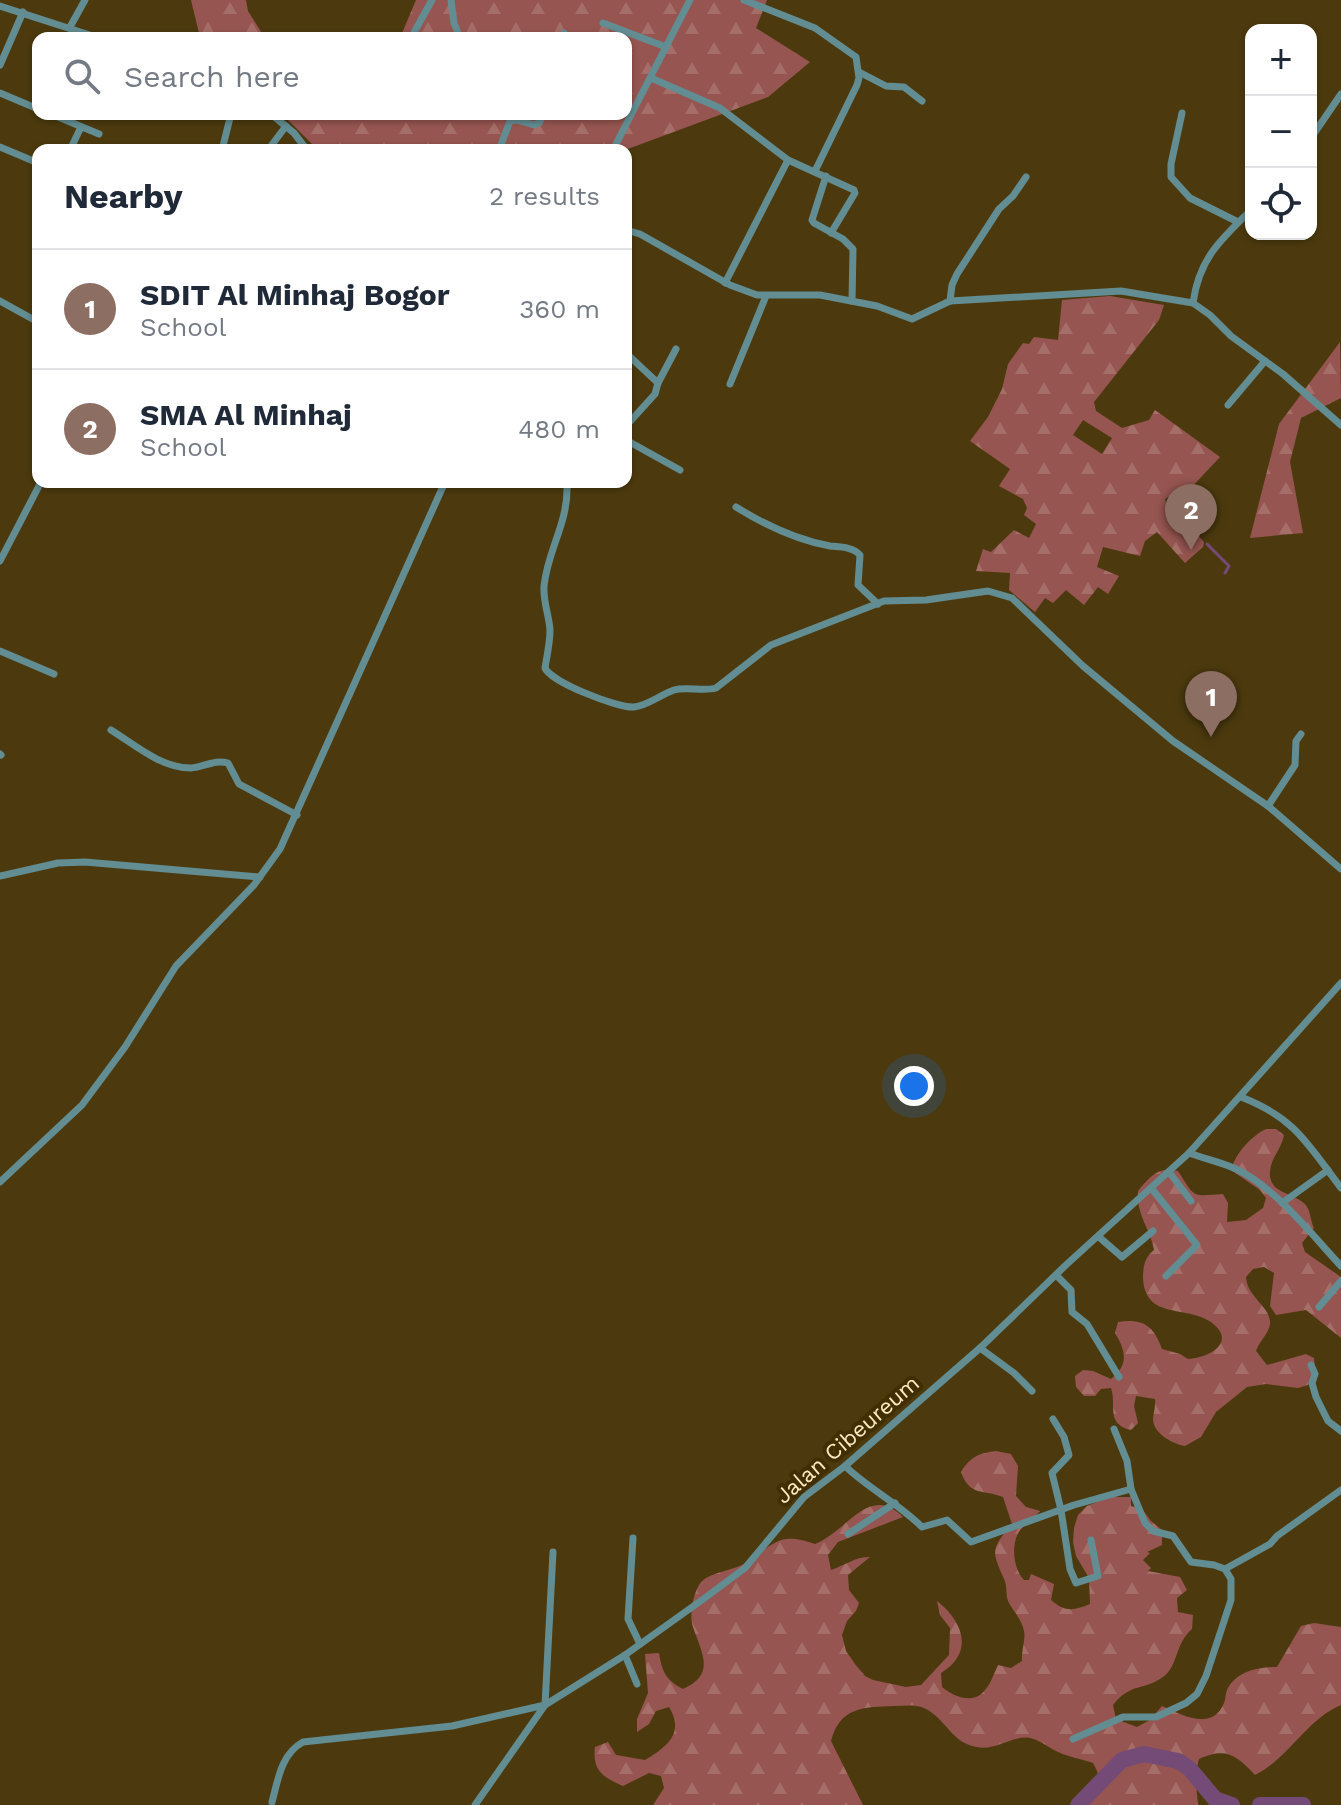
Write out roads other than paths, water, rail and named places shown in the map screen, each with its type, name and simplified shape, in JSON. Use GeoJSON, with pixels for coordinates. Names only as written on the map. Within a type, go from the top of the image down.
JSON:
{"type":"FeatureCollection","features":[{"type":"Feature","properties":{"kind":"street"},"geometry":{"type":"LineString","coordinates":[[70,27],[85,0]]}},
{"type":"Feature","properties":{"kind":"street"},"geometry":{"type":"LineString","coordinates":[[414,32],[432,0]]}},
{"type":"Feature","properties":{"kind":"street"},"geometry":{"type":"LineString","coordinates":[[451,0],[458,32]]}},
{"type":"Feature","properties":{"kind":"street"},"geometry":{"type":"LineString","coordinates":[[632,114],[690,0]]}},
{"type":"Feature","properties":{"kind":"street"},"geometry":{"type":"LineString","coordinates":[[744,0],[823,32],[856,57],[859,72],[857,85],[815,171]]}},
{"type":"Feature","properties":{"kind":"street"},"geometry":{"type":"LineString","coordinates":[[0,6],[83,32]]}},
{"type":"Feature","properties":{"kind":"street"},"geometry":{"type":"LineString","coordinates":[[0,65],[23,12]]}},
{"type":"Feature","properties":{"kind":"street"},"geometry":{"type":"LineString","coordinates":[[603,23],[627,32]]}},
{"type":"Feature","properties":{"kind":"street"},"geometry":{"type":"LineString","coordinates":[[632,34],[666,47]]}},
{"type":"Feature","properties":{"kind":"street"},"geometry":{"type":"LineString","coordinates":[[859,72],[886,86],[904,87],[922,101]]}},
{"type":"Feature","properties":{"kind":"street"},"geometry":{"type":"LineString","coordinates":[[651,78],[720,108],[788,160],[856,192],[831,233]]}},
{"type":"Feature","properties":{"kind":"street"},"geometry":{"type":"LineString","coordinates":[[0,93],[32,106]]}},
{"type":"Feature","properties":{"kind":"street"},"geometry":{"type":"LineString","coordinates":[[1317,129],[1341,94]]}},
{"type":"Feature","properties":{"kind":"street"},"geometry":{"type":"LineString","coordinates":[[1182,113],[1171,177],[1190,198],[1238,222]]}},
{"type":"Feature","properties":{"kind":"street"},"geometry":{"type":"LineString","coordinates":[[65,120],[99,134]]}},
{"type":"Feature","properties":{"kind":"street"},"geometry":{"type":"LineString","coordinates":[[224,144],[230,120]]}},
{"type":"Feature","properties":{"kind":"street"},"geometry":{"type":"LineString","coordinates":[[278,120],[302,144]]}},
{"type":"Feature","properties":{"kind":"street"},"geometry":{"type":"LineString","coordinates":[[501,144],[510,121],[534,125],[541,120]]}},
{"type":"Feature","properties":{"kind":"street"},"geometry":{"type":"LineString","coordinates":[[616,144],[629,120]]}},
{"type":"Feature","properties":{"kind":"street"},"geometry":{"type":"LineString","coordinates":[[272,144],[286,126]]}},
{"type":"Feature","properties":{"kind":"street"},"geometry":{"type":"LineString","coordinates":[[73,144],[81,127]]}},
{"type":"Feature","properties":{"kind":"street"},"geometry":{"type":"LineString","coordinates":[[0,147],[32,160]]}},
{"type":"Feature","properties":{"kind":"street"},"geometry":{"type":"LineString","coordinates":[[725,283],[788,160]]}},
{"type":"Feature","properties":{"kind":"street"},"geometry":{"type":"LineString","coordinates":[[826,176],[812,220],[848,243],[854,251],[852,301]]}},
{"type":"Feature","properties":{"kind":"street"},"geometry":{"type":"LineString","coordinates":[[950,301],[957,274],[999,209],[1026,177]]}},
{"type":"Feature","properties":{"kind":"street"},"geometry":{"type":"LineString","coordinates":[[1193,303],[1197,282],[1209,253],[1245,216]]}},
{"type":"Feature","properties":{"kind":"street"},"geometry":{"type":"LineString","coordinates":[[632,232],[749,293],[766,296],[810,293],[877,306],[912,319],[950,301],[1121,291],[1193,303],[1341,425]]}},
{"type":"Feature","properties":{"kind":"street"},"geometry":{"type":"LineString","coordinates":[[730,384],[766,296]]}},
{"type":"Feature","properties":{"kind":"street"},"geometry":{"type":"LineString","coordinates":[[0,301],[32,319]]}},
{"type":"Feature","properties":{"kind":"street"},"geometry":{"type":"LineString","coordinates":[[632,419],[655,394],[676,349]]}},
{"type":"Feature","properties":{"kind":"street"},"geometry":{"type":"LineString","coordinates":[[632,359],[658,383]]}},
{"type":"Feature","properties":{"kind":"street"},"geometry":{"type":"LineString","coordinates":[[1228,405],[1265,361]]}},
{"type":"Feature","properties":{"kind":"street"},"geometry":{"type":"LineString","coordinates":[[632,443],[680,470]]}},
{"type":"Feature","properties":{"kind":"street"},"geometry":{"type":"LineString","coordinates":[[0,561],[38,488]]}},
{"type":"Feature","properties":{"kind":"street"},"geometry":{"type":"LineString","coordinates":[[0,1182],[82,1105],[125,1047],[182,959],[260,877],[280,849],[442,488]]}},
{"type":"Feature","properties":{"kind":"street"},"geometry":{"type":"LineString","coordinates":[[567,488],[566,515],[544,587],[550,628],[545,668],[550,675],[577,689],[630,707],[641,705],[676,690],[716,688],[771,645],[891,599],[926,600],[978,592],[1005,594],[1083,666],[1173,741],[1268,806],[1341,869]]}},
{"type":"Feature","properties":{"kind":"street"},"geometry":{"type":"LineString","coordinates":[[736,507],[780,531],[819,544],[855,550],[860,555],[858,585],[878,604]]}},
{"type":"Feature","properties":{"kind":"street"},"geometry":{"type":"LineString","coordinates":[[0,651],[54,674]]}},
{"type":"Feature","properties":{"kind":"street"},"geometry":{"type":"LineString","coordinates":[[111,730],[156,759],[175,766],[194,768],[221,761],[228,763],[239,784],[297,815]]}},
{"type":"Feature","properties":{"kind":"street"},"geometry":{"type":"LineString","coordinates":[[1268,806],[1295,765],[1296,741],[1301,734]]}},
{"type":"Feature","properties":{"kind":"street"},"geometry":{"type":"LineString","coordinates":[[0,876],[58,863],[85,862],[260,877]]}},
{"type":"Feature","properties":{"kind":"street","name":"Jalan Cibeureum"},"geometry":{"type":"LineString","coordinates":[[272,1802],[282,1765],[293,1748],[303,1742],[452,1726],[545,1705],[625,1655],[745,1568],[792,1508],[980,1348],[1189,1153],[1341,983]]}},
{"type":"Feature","properties":{"kind":"street"},"geometry":{"type":"LineString","coordinates":[[1241,1097],[1284,1118],[1308,1143],[1341,1188]]}},
{"type":"Feature","properties":{"kind":"street"},"geometry":{"type":"LineString","coordinates":[[1189,1153],[1239,1170],[1282,1203],[1341,1266]]}},
{"type":"Feature","properties":{"kind":"street"},"geometry":{"type":"LineString","coordinates":[[1282,1203],[1328,1170]]}},
{"type":"Feature","properties":{"kind":"street"},"geometry":{"type":"LineString","coordinates":[[1169,1172],[1191,1201]]}},
{"type":"Feature","properties":{"kind":"street"},"geometry":{"type":"LineString","coordinates":[[1152,1189],[1203,1251]]}},
{"type":"Feature","properties":{"kind":"street"},"geometry":{"type":"LineString","coordinates":[[1099,1237],[1122,1257],[1153,1231]]}},
{"type":"Feature","properties":{"kind":"street"},"geometry":{"type":"LineString","coordinates":[[1166,1276],[1197,1245]]}},
{"type":"Feature","properties":{"kind":"street"},"geometry":{"type":"LineString","coordinates":[[1056,1275],[1071,1290],[1072,1312],[1087,1324],[1119,1377]]}},
{"type":"Feature","properties":{"kind":"street"},"geometry":{"type":"LineString","coordinates":[[1319,1307],[1341,1281]]}},
{"type":"Feature","properties":{"kind":"street"},"geometry":{"type":"LineString","coordinates":[[980,1348],[1014,1373],[1032,1391]]}},
{"type":"Feature","properties":{"kind":"street"},"geometry":{"type":"LineString","coordinates":[[1311,1365],[1315,1374],[1312,1383],[1316,1397],[1328,1421],[1341,1431]]}},
{"type":"Feature","properties":{"kind":"street"},"geometry":{"type":"LineString","coordinates":[[1053,1419],[1064,1437],[1069,1455],[1052,1473],[1070,1569],[1076,1583],[1098,1576],[1091,1540]]}},
{"type":"Feature","properties":{"kind":"street"},"geometry":{"type":"LineString","coordinates":[[1073,1739],[1123,1717],[1156,1717],[1186,1703],[1197,1694],[1231,1600],[1231,1579],[1225,1569],[1191,1562],[1173,1536],[1149,1528],[1131,1489],[1127,1461],[1114,1429]]}},
{"type":"Feature","properties":{"kind":"street"},"geometry":{"type":"LineString","coordinates":[[845,1466],[922,1527],[947,1520],[971,1542],[1131,1489]]}},
{"type":"Feature","properties":{"kind":"street"},"geometry":{"type":"LineString","coordinates":[[1225,1569],[1270,1544],[1341,1490]]}},
{"type":"Feature","properties":{"kind":"street"},"geometry":{"type":"LineString","coordinates":[[848,1534],[895,1503]]}},
{"type":"Feature","properties":{"kind":"street"},"geometry":{"type":"LineString","coordinates":[[633,1538],[628,1619],[640,1644]]}},
{"type":"Feature","properties":{"kind":"street"},"geometry":{"type":"LineString","coordinates":[[475,1805],[545,1705],[553,1552]]}},
{"type":"Feature","properties":{"kind":"street"},"geometry":{"type":"LineString","coordinates":[[625,1655],[637,1684]]}},
{"type":"Feature","properties":{"kind":"waterway"},"geometry":{"type":"LineString","coordinates":[[1207,544],[1229,566],[1225,573]]}},
{"type":"Feature","properties":{"kind":"waterway"},"geometry":{"type":"LineString","coordinates":[[1078,1805],[1122,1760],[1144,1754],[1178,1761],[1189,1768],[1215,1799],[1232,1805]]}},
{"type":"Feature","properties":{"kind":"waterway"},"geometry":{"type":"LineString","coordinates":[[1260,1805],[1303,1805]]}},
{"type":"Feature","properties":{"kind":"place","name":"SMA Al Minhaj"},"geometry":{"type":"Point","coordinates":[1191,550]}},
{"type":"Feature","properties":{"kind":"place","name":"SDIT Al Minhaj Bogor"},"geometry":{"type":"Point","coordinates":[1211,737]}}]}
